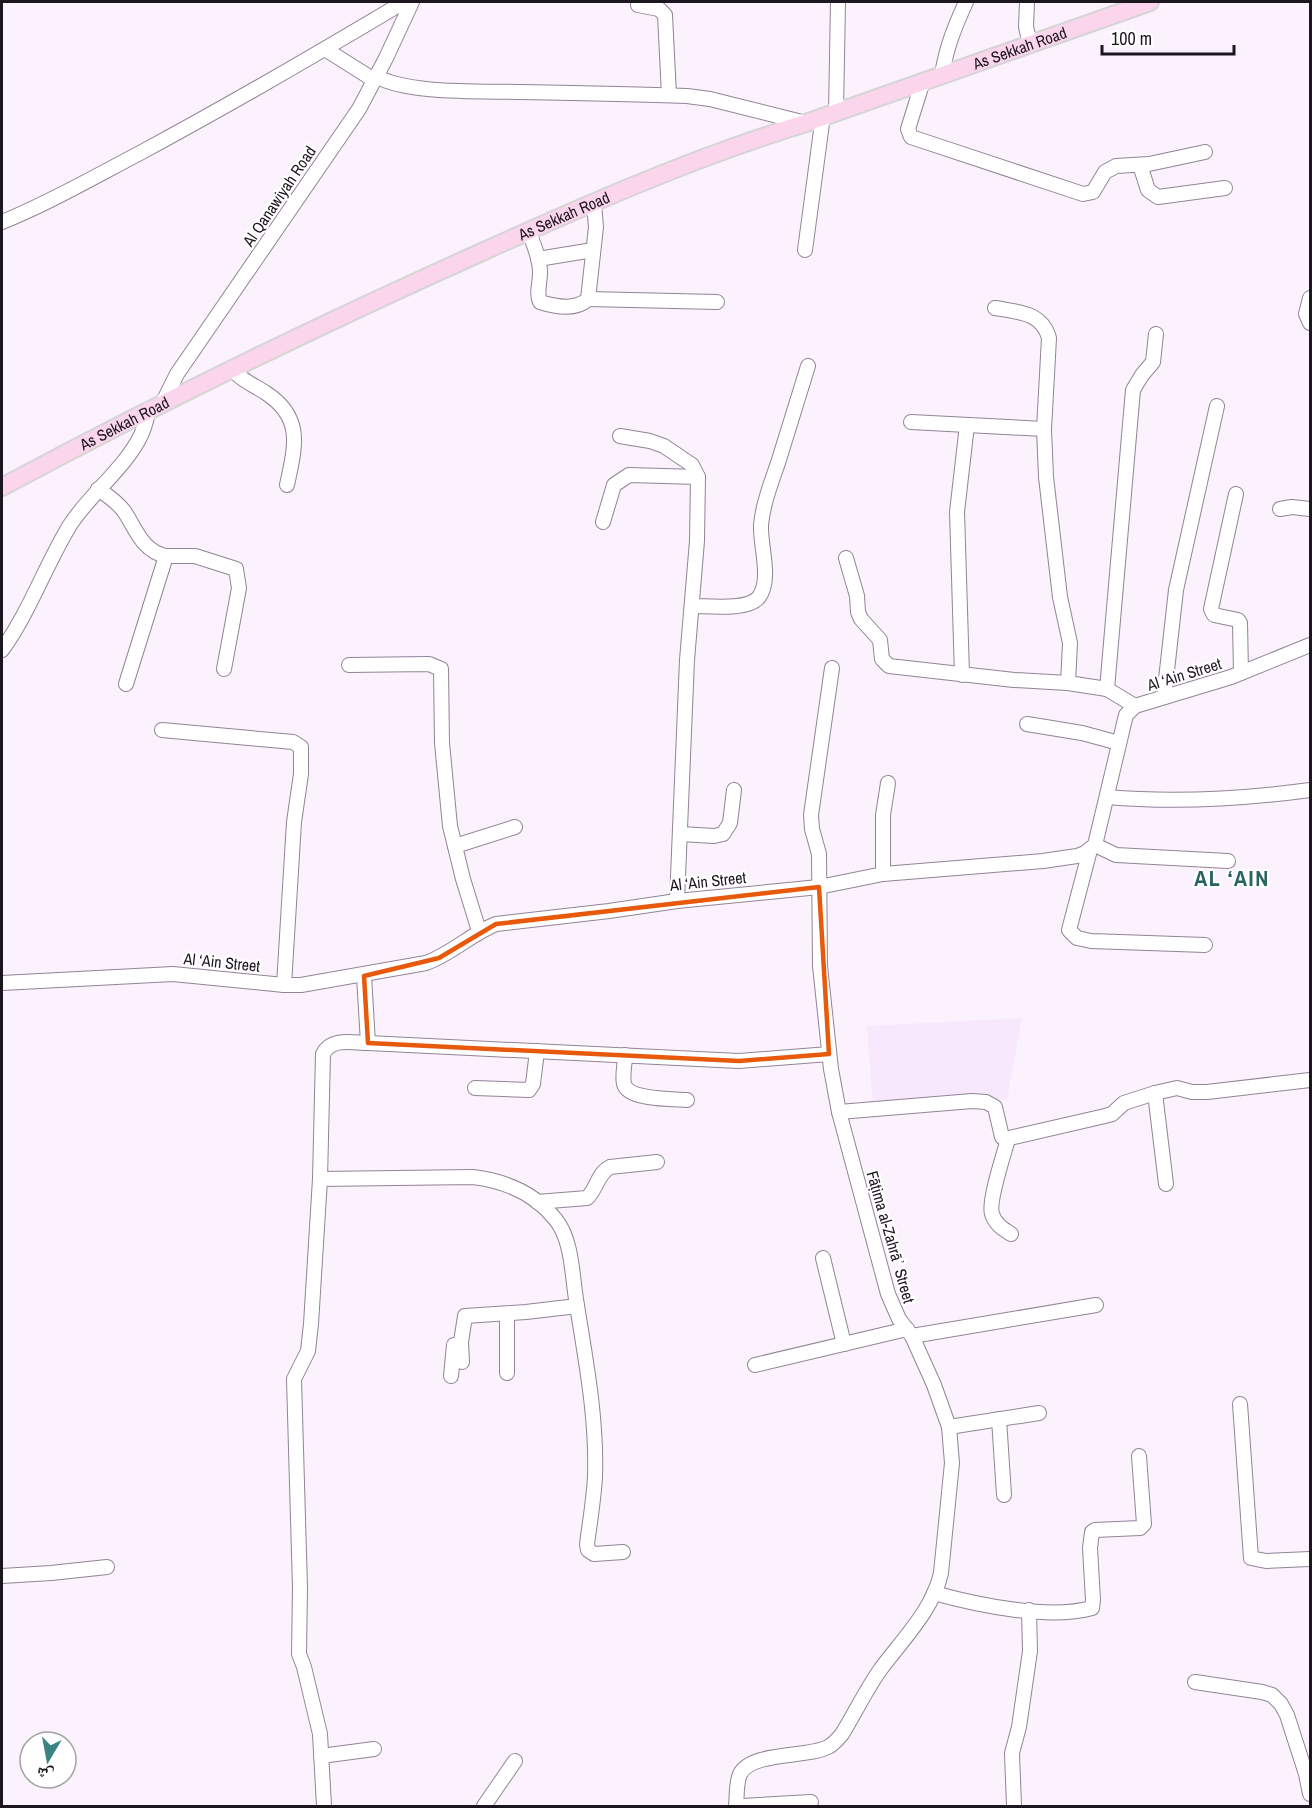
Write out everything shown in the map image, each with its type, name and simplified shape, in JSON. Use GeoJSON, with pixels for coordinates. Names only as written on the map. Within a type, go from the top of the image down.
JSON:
{"type":"FeatureCollection","features":[{"type":"Feature","properties":{"kind":"main road","name":"As Sekkah Road"},"geometry":{"type":"LineString","coordinates":[[2,487],[232,368],[361,306],[528,231],[755,139],[1150,2]]}},
{"type":"Feature","properties":{"kind":"street"},"geometry":{"type":"LineString","coordinates":[[2,222],[26,213],[241,98],[404,2]]}},
{"type":"Feature","properties":{"kind":"street","name":"Al Qanawiyah Road"},"geometry":{"type":"LineString","coordinates":[[2,650],[25,612],[70,525],[132,451],[156,406],[177,374],[358,109],[412,2]]}},
{"type":"Feature","properties":{"kind":"street"},"geometry":{"type":"LineString","coordinates":[[805,250],[829,114],[838,2]]}},
{"type":"Feature","properties":{"kind":"street"},"geometry":{"type":"LineString","coordinates":[[942,75],[951,35],[966,2]]}},
{"type":"Feature","properties":{"kind":"street"},"geometry":{"type":"LineString","coordinates":[[1027,2],[1026,27],[1030,43]]}},
{"type":"Feature","properties":{"kind":"street"},"geometry":{"type":"LineString","coordinates":[[638,5],[659,9],[665,15],[669,96]]}},
{"type":"Feature","properties":{"kind":"street"},"geometry":{"type":"LineString","coordinates":[[325,49],[375,78],[407,87],[710,99],[806,123]]}},
{"type":"Feature","properties":{"kind":"street"},"geometry":{"type":"LineString","coordinates":[[923,81],[908,129],[915,140],[1083,194],[1088,194],[1097,188],[1101,177],[1110,168],[1140,165],[1205,152]]}},
{"type":"Feature","properties":{"kind":"street"},"geometry":{"type":"LineString","coordinates":[[1140,165],[1148,190],[1158,197],[1225,188]]}},
{"type":"Feature","properties":{"kind":"street"},"geometry":{"type":"LineString","coordinates":[[528,231],[538,259],[540,302],[574,307],[583,304],[588,299],[596,227],[594,204]]}},
{"type":"Feature","properties":{"kind":"street"},"geometry":{"type":"LineString","coordinates":[[538,259],[593,250]]}},
{"type":"Feature","properties":{"kind":"street"},"geometry":{"type":"LineString","coordinates":[[1311,298],[1306,314],[1311,323]]}},
{"type":"Feature","properties":{"kind":"street"},"geometry":{"type":"LineString","coordinates":[[588,299],[717,302]]}},
{"type":"Feature","properties":{"kind":"street"},"geometry":{"type":"LineString","coordinates":[[995,308],[1034,316],[1044,325],[1047,332],[1049,345],[1044,429],[1046,477],[1063,611],[1070,643],[1068,683]]}},
{"type":"Feature","properties":{"kind":"street"},"geometry":{"type":"LineString","coordinates":[[1107,689],[1133,390],[1153,362],[1156,334]]}},
{"type":"Feature","properties":{"kind":"street"},"geometry":{"type":"LineString","coordinates":[[692,606],[744,606],[760,596],[765,568],[761,533],[765,503],[808,366]]}},
{"type":"Feature","properties":{"kind":"street"},"geometry":{"type":"LineString","coordinates":[[232,368],[245,380],[279,403],[293,425],[295,443],[287,485]]}},
{"type":"Feature","properties":{"kind":"street"},"geometry":{"type":"LineString","coordinates":[[1164,697],[1176,590],[1217,406]]}},
{"type":"Feature","properties":{"kind":"street"},"geometry":{"type":"LineString","coordinates":[[911,422],[1044,429]]}},
{"type":"Feature","properties":{"kind":"street"},"geometry":{"type":"LineString","coordinates":[[962,675],[957,512],[967,425]]}},
{"type":"Feature","properties":{"kind":"street"},"geometry":{"type":"LineString","coordinates":[[620,436],[664,446],[692,465],[698,477],[698,541],[686,668],[677,901]]}},
{"type":"Feature","properties":{"kind":"street"},"geometry":{"type":"LineString","coordinates":[[603,522],[614,485],[629,475],[698,477]]}},
{"type":"Feature","properties":{"kind":"street"},"geometry":{"type":"LineString","coordinates":[[98,489],[123,509],[147,547],[159,554],[195,556],[236,569],[239,588],[224,669]]}},
{"type":"Feature","properties":{"kind":"street"},"geometry":{"type":"LineString","coordinates":[[1236,494],[1212,609],[1214,615],[1238,620],[1240,623],[1241,673]]}},
{"type":"Feature","properties":{"kind":"street"},"geometry":{"type":"LineString","coordinates":[[1280,508],[1311,509]]}},
{"type":"Feature","properties":{"kind":"street"},"geometry":{"type":"LineString","coordinates":[[126,684],[166,556]]}},
{"type":"Feature","properties":{"kind":"street"},"geometry":{"type":"LineString","coordinates":[[846,558],[861,620],[880,640],[882,659],[889,666],[962,675],[1068,683],[1107,689],[1135,706]]}},
{"type":"Feature","properties":{"kind":"street","name":"Al ‘Ain Street"},"geometry":{"type":"LineString","coordinates":[[2,983],[173,974],[301,985],[364,976],[426,963],[439,958],[479,931],[506,923],[677,901],[819,887],[883,874],[1043,861],[1077,856],[1093,847],[1126,715],[1135,706],[1241,673],[1311,645]]}},
{"type":"Feature","properties":{"kind":"street"},"geometry":{"type":"LineString","coordinates":[[349,665],[429,664],[441,669],[442,743],[450,826],[479,931]]}},
{"type":"Feature","properties":{"kind":"street","name":"Fāṭima al-Zahrāʾ Street"},"geometry":{"type":"LineString","coordinates":[[736,1806],[739,1778],[747,1766],[765,1759],[811,1753],[828,1748],[835,1743],[879,1672],[907,1635],[934,1593],[941,1573],[952,1463],[949,1427],[934,1385],[910,1332],[895,1311],[888,1294],[839,1112],[829,1054],[820,966],[819,854],[812,829],[811,808],[832,668]]}},
{"type":"Feature","properties":{"kind":"street"},"geometry":{"type":"LineString","coordinates":[[1027,724],[1082,733],[1119,743]]}},
{"type":"Feature","properties":{"kind":"street"},"geometry":{"type":"LineString","coordinates":[[162,730],[293,742],[301,747],[301,774],[294,822],[284,985]]}},
{"type":"Feature","properties":{"kind":"street"},"geometry":{"type":"LineString","coordinates":[[883,874],[883,815],[888,783]]}},
{"type":"Feature","properties":{"kind":"street"},"geometry":{"type":"LineString","coordinates":[[681,834],[714,836],[723,834],[730,823],[735,790]]}},
{"type":"Feature","properties":{"kind":"street"},"geometry":{"type":"LineString","coordinates":[[1107,797],[1169,801],[1236,799],[1311,790]]}},
{"type":"Feature","properties":{"kind":"street"},"geometry":{"type":"LineString","coordinates":[[455,846],[515,827]]}},
{"type":"Feature","properties":{"kind":"street"},"geometry":{"type":"LineString","coordinates":[[1204,945],[1091,941],[1077,938],[1069,930],[1093,847],[1116,855],[1228,861]]}},
{"type":"Feature","properties":{"kind":"street"},"geometry":{"type":"LineString","coordinates":[[364,976],[368,1043]]}},
{"type":"Feature","properties":{"kind":"street"},"geometry":{"type":"LineString","coordinates":[[324,1806],[320,1734],[299,1654],[300,1577],[294,1379],[308,1351],[320,1179],[323,1054],[326,1048],[337,1042],[739,1061],[829,1054]]}},
{"type":"Feature","properties":{"kind":"street"},"geometry":{"type":"LineString","coordinates":[[475,1089],[529,1090],[533,1084],[537,1051]]}},
{"type":"Feature","properties":{"kind":"street"},"geometry":{"type":"LineString","coordinates":[[625,1055],[624,1085],[629,1091],[641,1096],[687,1100]]}},
{"type":"Feature","properties":{"kind":"street"},"geometry":{"type":"LineString","coordinates":[[839,1112],[972,1101],[986,1102],[995,1107],[1002,1137],[1008,1139],[1105,1116],[1115,1112],[1124,1103],[1177,1088],[1192,1092],[1206,1092],[1311,1080]]}},
{"type":"Feature","properties":{"kind":"street"},"geometry":{"type":"LineString","coordinates":[[1155,1093],[1166,1184]]}},
{"type":"Feature","properties":{"kind":"street"},"geometry":{"type":"LineString","coordinates":[[1008,1139],[998,1171],[991,1212],[997,1225],[1011,1234]]}},
{"type":"Feature","properties":{"kind":"street"},"geometry":{"type":"LineString","coordinates":[[537,1202],[587,1198],[593,1192],[603,1170],[610,1167],[657,1162]]}},
{"type":"Feature","properties":{"kind":"street"},"geometry":{"type":"LineString","coordinates":[[320,1179],[473,1177],[492,1179],[515,1187],[537,1202],[555,1219],[561,1227],[569,1254],[589,1378],[595,1476],[588,1550],[594,1554],[622,1552]]}},
{"type":"Feature","properties":{"kind":"street"},"geometry":{"type":"LineString","coordinates":[[823,1258],[844,1344]]}},
{"type":"Feature","properties":{"kind":"street"},"geometry":{"type":"LineString","coordinates":[[755,1365],[844,1344],[910,1332],[1096,1305]]}},
{"type":"Feature","properties":{"kind":"street"},"geometry":{"type":"LineString","coordinates":[[451,1376],[459,1316],[507,1314],[577,1306]]}},
{"type":"Feature","properties":{"kind":"street"},"geometry":{"type":"LineString","coordinates":[[507,1314],[507,1373]]}},
{"type":"Feature","properties":{"kind":"street"},"geometry":{"type":"LineString","coordinates":[[462,1362],[461,1342],[465,1316]]}},
{"type":"Feature","properties":{"kind":"street"},"geometry":{"type":"LineString","coordinates":[[1240,1404],[1251,1558],[1266,1561],[1311,1559]]}},
{"type":"Feature","properties":{"kind":"street"},"geometry":{"type":"LineString","coordinates":[[949,1427],[1039,1413]]}},
{"type":"Feature","properties":{"kind":"street"},"geometry":{"type":"LineString","coordinates":[[999,1419],[1004,1496]]}},
{"type":"Feature","properties":{"kind":"street"},"geometry":{"type":"LineString","coordinates":[[934,1593],[965,1602],[995,1607],[1073,1611],[1092,1608],[1090,1548],[1092,1532],[1136,1528],[1144,1524],[1139,1456]]}},
{"type":"Feature","properties":{"kind":"street"},"geometry":{"type":"LineString","coordinates":[[2,1576],[107,1567]]}},
{"type":"Feature","properties":{"kind":"street"},"geometry":{"type":"LineString","coordinates":[[1014,1806],[1012,1753],[1019,1727],[1030,1650],[1029,1610]]}},
{"type":"Feature","properties":{"kind":"street"},"geometry":{"type":"LineString","coordinates":[[1195,1682],[1272,1695],[1287,1715],[1311,1794]]}},
{"type":"Feature","properties":{"kind":"street"},"geometry":{"type":"LineString","coordinates":[[321,1756],[374,1749]]}},
{"type":"Feature","properties":{"kind":"street"},"geometry":{"type":"LineString","coordinates":[[484,1806],[515,1761]]}},
{"type":"Feature","properties":{"kind":"street"},"geometry":{"type":"LineString","coordinates":[[742,1806],[812,1802]]}},
{"type":"Feature","properties":{"kind":"highlighted area"},"geometry":{"type":"Polygon","coordinates":[[[819,887],[829,1054],[739,1061],[368,1043],[364,976],[439,958],[496,924],[819,887]]]}},
{"type":"Feature","properties":{"kind":"shaded area"},"geometry":{"type":"Polygon","coordinates":[[[1022,1018],[1007,1099],[873,1107],[867,1026],[1022,1018]]]}},
{"type":"Feature","properties":{"kind":"district","name":"AL ‘AIN"},"geometry":{"type":"Point","coordinates":[1232,878]}}]}
